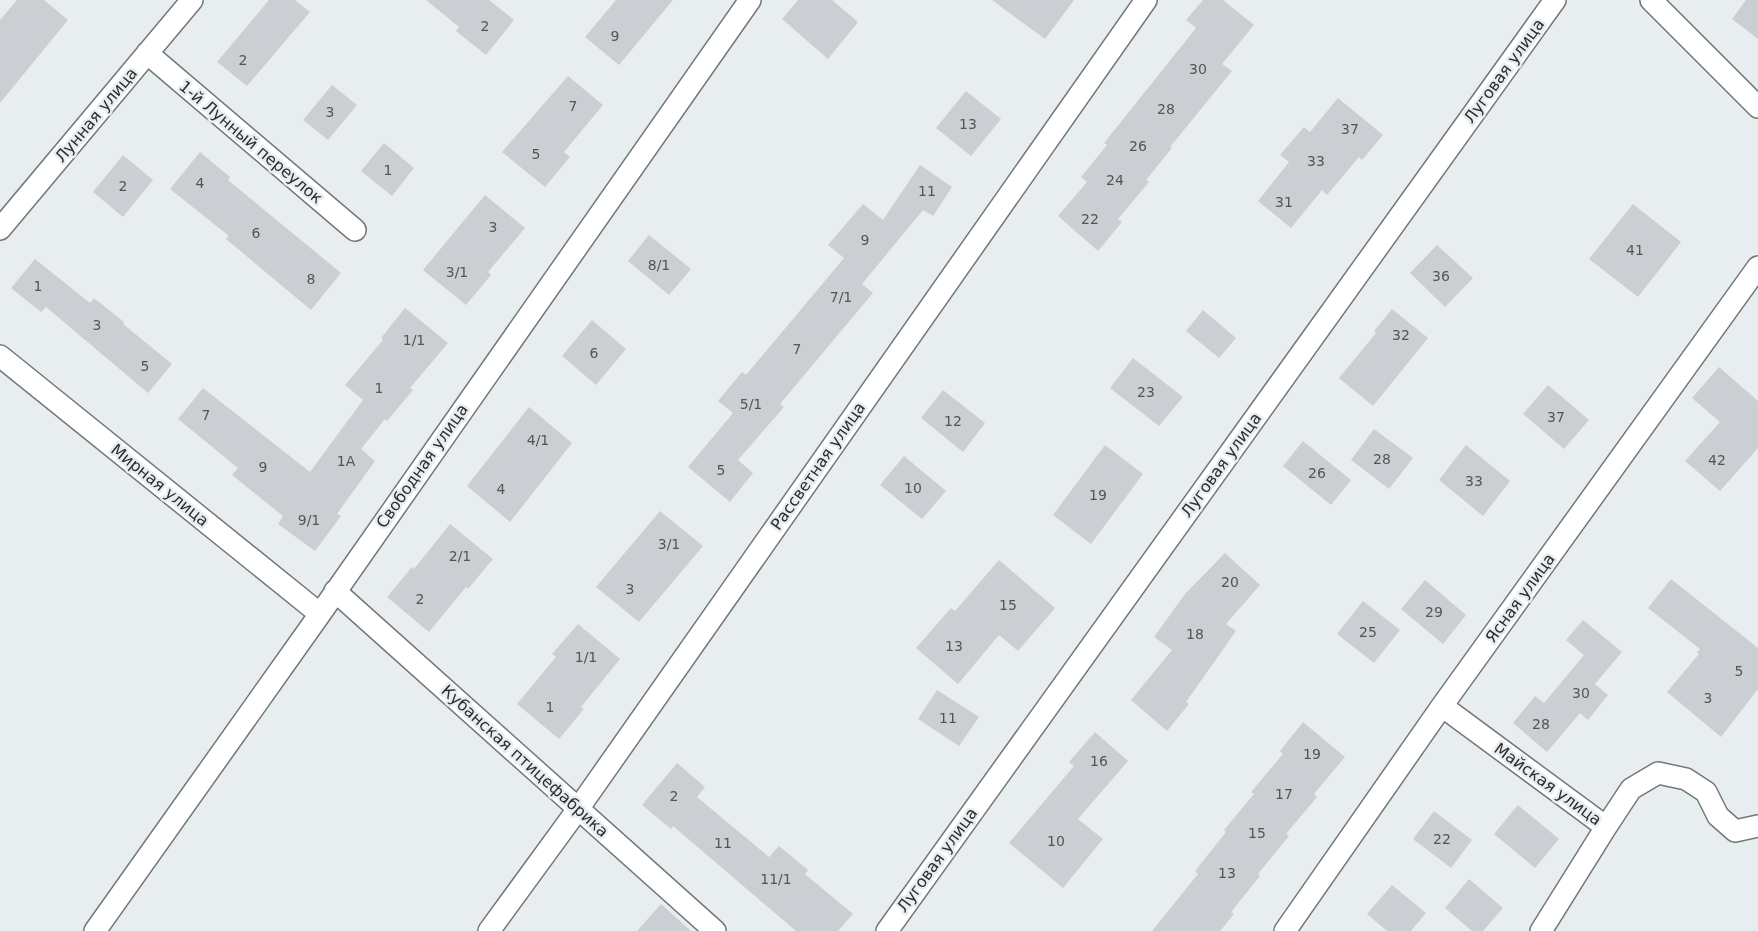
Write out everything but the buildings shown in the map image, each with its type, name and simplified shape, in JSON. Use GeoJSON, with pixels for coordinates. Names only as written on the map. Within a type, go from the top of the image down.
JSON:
{"type":"FeatureCollection","features":[{"type":"Feature","properties":{"kind":"street","name":"Лунная улица"},"geometry":{"type":"LineString","coordinates":[[0,229],[192,0]]}},
{"type":"Feature","properties":{"kind":"street","name":"Свободная улица"},"geometry":{"type":"LineString","coordinates":[[95,931],[750,0]]}},
{"type":"Feature","properties":{"kind":"street","name":"Рассветная улица"},"geometry":{"type":"LineString","coordinates":[[489,931],[1146,0]]}},
{"type":"Feature","properties":{"kind":"street","name":"Луговая улица"},"geometry":{"type":"LineString","coordinates":[[886,931],[1555,0]]}},
{"type":"Feature","properties":{"kind":"street"},"geometry":{"type":"LineString","coordinates":[[1651,0],[1758,107]]}},
{"type":"Feature","properties":{"kind":"street","name":"1-й Лунный переулок"},"geometry":{"type":"LineString","coordinates":[[147,53],[355,230]]}},
{"type":"Feature","properties":{"kind":"street","name":"Ясная улица"},"geometry":{"type":"LineString","coordinates":[[1286,931],[1442,706],[1758,267]]}},
{"type":"Feature","properties":{"kind":"street","name":"Мирная улица"},"geometry":{"type":"LineString","coordinates":[[0,356],[320,614]]}},
{"type":"Feature","properties":{"kind":"street","name":"Кубанская птицефабрика"},"geometry":{"type":"LineString","coordinates":[[335,591],[715,931]]}},
{"type":"Feature","properties":{"kind":"street","name":"Майская улица"},"geometry":{"type":"LineString","coordinates":[[1442,706],[1606,827],[1631,789],[1658,773],[1686,779],[1706,792],[1718,816],[1734,831],[1758,826]]}},
{"type":"Feature","properties":{"kind":"street"},"geometry":{"type":"LineString","coordinates":[[1541,931],[1606,827]]}}]}
